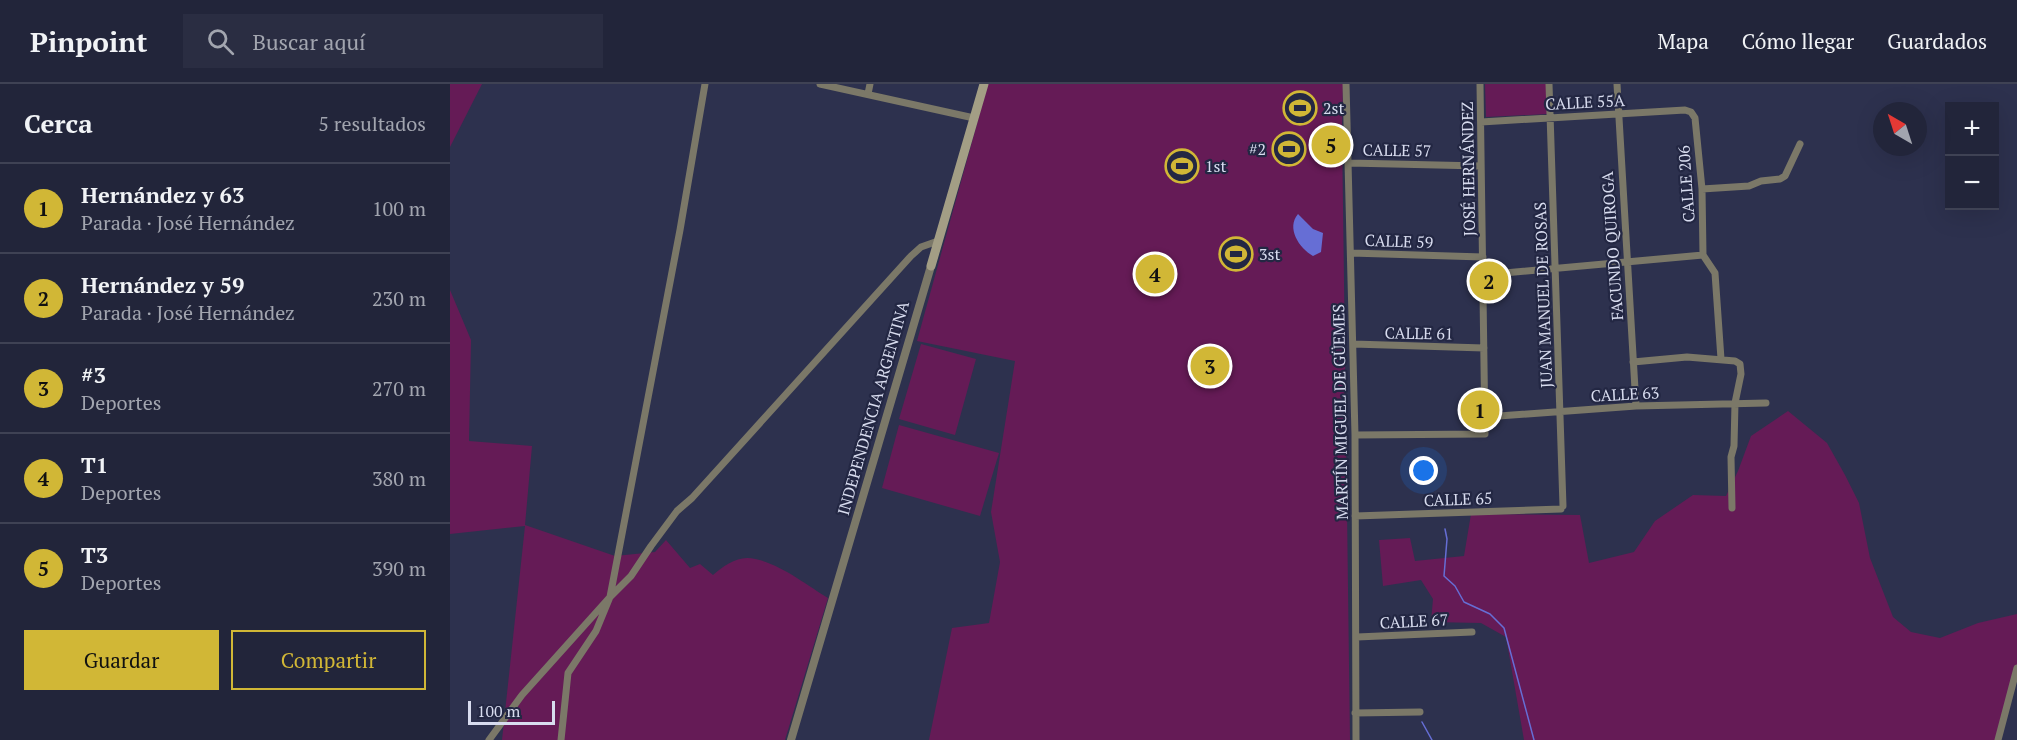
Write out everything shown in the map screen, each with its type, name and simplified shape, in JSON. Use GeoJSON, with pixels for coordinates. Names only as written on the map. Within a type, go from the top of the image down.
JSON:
{"type":"FeatureCollection","features":[{"type":"Feature","properties":{"kind":"main road","name":"INDEPENDENCIA ARGENTINA"},"geometry":{"type":"LineString","coordinates":[[931,266],[984,84]]}},
{"type":"Feature","properties":{"kind":"street"},"geometry":{"type":"LineString","coordinates":[[561,740],[568,674],[596,631],[610,597],[680,230],[705,84]]}},
{"type":"Feature","properties":{"kind":"street"},"geometry":{"type":"LineString","coordinates":[[820,84],[974,118]]}},
{"type":"Feature","properties":{"kind":"street"},"geometry":{"type":"LineString","coordinates":[[868,94],[870,84]]}},
{"type":"Feature","properties":{"kind":"street","name":"MARTÍN MIGUEL DE GÜEMES"},"geometry":{"type":"LineString","coordinates":[[1346,84],[1355,435],[1356,740]]}},
{"type":"Feature","properties":{"kind":"street","name":"JOSÉ HERNÁNDEZ"},"geometry":{"type":"LineString","coordinates":[[1355,435],[1485,434],[1480,84]]}},
{"type":"Feature","properties":{"kind":"street","name":"JUAN MANUEL DE ROSAS"},"geometry":{"type":"LineString","coordinates":[[1549,84],[1562,507]]}},
{"type":"Feature","properties":{"kind":"street","name":"FACUNDO QUIROGA"},"geometry":{"type":"LineString","coordinates":[[1617,84],[1635,406]]}},
{"type":"Feature","properties":{"kind":"street","name":"CALLE 55A"},"geometry":{"type":"LineString","coordinates":[[1481,122],[1684,110],[1691,112]]}},
{"type":"Feature","properties":{"kind":"street","name":"CALLE 206"},"geometry":{"type":"LineString","coordinates":[[1691,112],[1695,118],[1702,189],[1703,255]]}},
{"type":"Feature","properties":{"kind":"street"},"geometry":{"type":"LineString","coordinates":[[1702,189],[1749,186],[1761,181],[1780,179],[1785,176],[1800,144]]}},
{"type":"Feature","properties":{"kind":"street","name":"CALLE 57"},"geometry":{"type":"LineString","coordinates":[[1348,163],[1481,166]]}},
{"type":"Feature","properties":{"kind":"street"},"geometry":{"type":"LineString","coordinates":[[489,740],[522,695],[631,576],[677,511],[692,498],[911,256],[921,247],[938,240]]}},
{"type":"Feature","properties":{"kind":"street","name":"CALLE 59"},"geometry":{"type":"LineString","coordinates":[[1351,253],[1483,257]]}},
{"type":"Feature","properties":{"kind":"street"},"geometry":{"type":"LineString","coordinates":[[1483,275],[1703,255],[1715,273],[1721,359]]}},
{"type":"Feature","properties":{"kind":"street","name":"INDEPENDENCIA ARGENTINA"},"geometry":{"type":"LineString","coordinates":[[791,740],[931,266]]}},
{"type":"Feature","properties":{"kind":"street","name":"CALLE 61"},"geometry":{"type":"LineString","coordinates":[[1353,345],[1484,348]]}},
{"type":"Feature","properties":{"kind":"street"},"geometry":{"type":"LineString","coordinates":[[1633,362],[1687,357],[1721,359],[1740,364],[1741,374],[1735,404],[1734,446],[1731,457],[1732,508]]}},
{"type":"Feature","properties":{"kind":"street","name":"CALLE 63"},"geometry":{"type":"LineString","coordinates":[[1485,417],[1635,406],[1766,403]]}},
{"type":"Feature","properties":{"kind":"street","name":"CALLE 65"},"geometry":{"type":"LineString","coordinates":[[1355,516],[1562,507]]}},
{"type":"Feature","properties":{"kind":"street","name":"CALLE 67"},"geometry":{"type":"LineString","coordinates":[[1357,637],[1472,632]]}},
{"type":"Feature","properties":{"kind":"street"},"geometry":{"type":"LineString","coordinates":[[1998,740],[2017,668]]}},
{"type":"Feature","properties":{"kind":"street"},"geometry":{"type":"LineString","coordinates":[[1355,713],[1420,712]]}},
{"type":"Feature","properties":{"kind":"shaded area"},"geometry":{"type":"Polygon","coordinates":[[[450,84],[482,84],[450,147],[450,84]]]}},
{"type":"Feature","properties":{"kind":"shaded area"},"geometry":{"type":"Polygon","coordinates":[[[988,84],[1343,84],[1350,740],[929,740],[952,628],[989,623],[1000,562],[991,512],[1015,361],[917,341],[988,84]]]}},
{"type":"Feature","properties":{"kind":"shaded area"},"geometry":{"type":"Polygon","coordinates":[[[1485,84],[1547,84],[1548,114],[1486,117],[1485,84]]]}},
{"type":"Feature","properties":{"kind":"shaded area"},"geometry":{"type":"Polygon","coordinates":[[[1298,214],[1313,229],[1323,233],[1321,252],[1313,256],[1303,248],[1296,237],[1293,225],[1298,214]]]}},
{"type":"Feature","properties":{"kind":"shaded area"},"geometry":{"type":"Polygon","coordinates":[[[450,290],[471,340],[469,441],[532,446],[525,525],[615,556],[655,552],[666,540],[690,568],[700,564],[713,575],[733,561],[747,558],[757,559],[789,573],[828,598],[785,740],[502,740],[525,526],[450,534],[450,290]]]}},
{"type":"Feature","properties":{"kind":"shaded area"},"geometry":{"type":"Polygon","coordinates":[[[921,344],[976,359],[955,435],[899,419],[921,344]]]}},
{"type":"Feature","properties":{"kind":"shaded area"},"geometry":{"type":"Polygon","coordinates":[[[1788,411],[1827,443],[1845,475],[1859,503],[1870,558],[1893,617],[1911,632],[1940,638],[1978,623],[2017,614],[2017,670],[2000,740],[1524,740],[1506,637],[1481,623],[1431,622],[1433,599],[1421,580],[1383,586],[1379,540],[1410,538],[1415,561],[1464,556],[1471,514],[1580,515],[1589,563],[1634,552],[1655,521],[1693,495],[1726,496],[1751,436],[1788,411]]]}},
{"type":"Feature","properties":{"kind":"shaded area"},"geometry":{"type":"Polygon","coordinates":[[[899,425],[999,453],[980,516],[882,488],[899,425]]]}},
{"type":"Feature","properties":{"kind":"waterway"},"geometry":{"type":"LineString","coordinates":[[1445,529],[1447,539],[1444,576],[1455,586],[1464,602],[1490,614],[1504,628],[1534,740]]}},
{"type":"Feature","properties":{"kind":"waterway"},"geometry":{"type":"LineString","coordinates":[[1422,722],[1432,740]]}},
{"type":"Feature","properties":{"kind":"place","name":"2st"},"geometry":{"type":"Point","coordinates":[1300,108]}},
{"type":"Feature","properties":{"kind":"place","name":"T3"},"geometry":{"type":"Point","coordinates":[1331,145]}},
{"type":"Feature","properties":{"kind":"place","name":"#2"},"geometry":{"type":"Point","coordinates":[1289,149]}},
{"type":"Feature","properties":{"kind":"place","name":"1st"},"geometry":{"type":"Point","coordinates":[1182,166]}},
{"type":"Feature","properties":{"kind":"place","name":"3st"},"geometry":{"type":"Point","coordinates":[1236,254]}},
{"type":"Feature","properties":{"kind":"place","name":"T1"},"geometry":{"type":"Point","coordinates":[1155,274]}},
{"type":"Feature","properties":{"kind":"place","name":"Hernández y 59"},"geometry":{"type":"Point","coordinates":[1489,281]}},
{"type":"Feature","properties":{"kind":"place","name":"#3"},"geometry":{"type":"Point","coordinates":[1210,366]}},
{"type":"Feature","properties":{"kind":"place","name":"Hernández y 63"},"geometry":{"type":"Point","coordinates":[1480,410]}}]}
